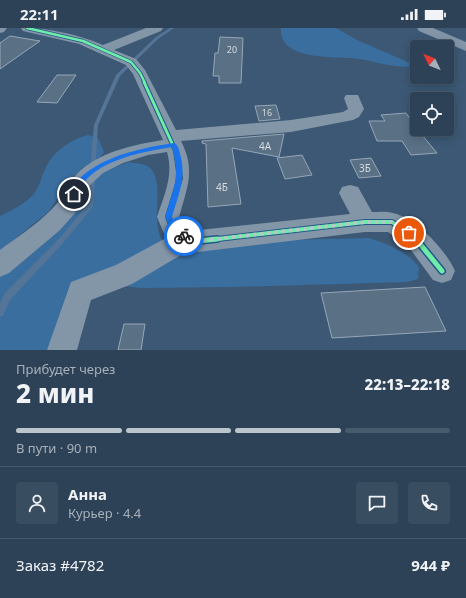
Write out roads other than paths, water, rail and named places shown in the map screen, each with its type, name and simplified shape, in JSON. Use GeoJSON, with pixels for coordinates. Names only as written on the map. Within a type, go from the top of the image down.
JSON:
{"type":"FeatureCollection","features":[{"type":"Feature","properties":{"kind":"street"},"geometry":{"type":"LineString","coordinates":[[27,28],[70,37],[131,62],[135,67],[172,140],[178,158],[180,178],[168,217],[174,231],[198,241],[366,222],[392,222],[416,239],[442,271]]}},
{"type":"Feature","properties":{"kind":"street"},"geometry":{"type":"LineString","coordinates":[[101,50],[157,28]]}},
{"type":"Feature","properties":{"kind":"street"},"geometry":{"type":"LineString","coordinates":[[423,28],[466,47]]}},
{"type":"Feature","properties":{"kind":"street"},"geometry":{"type":"LineString","coordinates":[[0,265],[52,223],[67,207],[82,181],[96,168],[172,140],[291,126],[347,116],[353,113],[356,109],[352,98]]}},
{"type":"Feature","properties":{"kind":"street"},"geometry":{"type":"LineString","coordinates":[[350,193],[366,222]]}},
{"type":"Feature","properties":{"kind":"street"},"geometry":{"type":"LineString","coordinates":[[62,350],[80,291],[123,274],[188,238]]}},
{"type":"Feature","properties":{"kind":"waterway"},"geometry":{"type":"LineString","coordinates":[[0,313],[7,297],[61,241],[90,206],[96,125],[118,75],[157,38],[172,28]]}}]}
